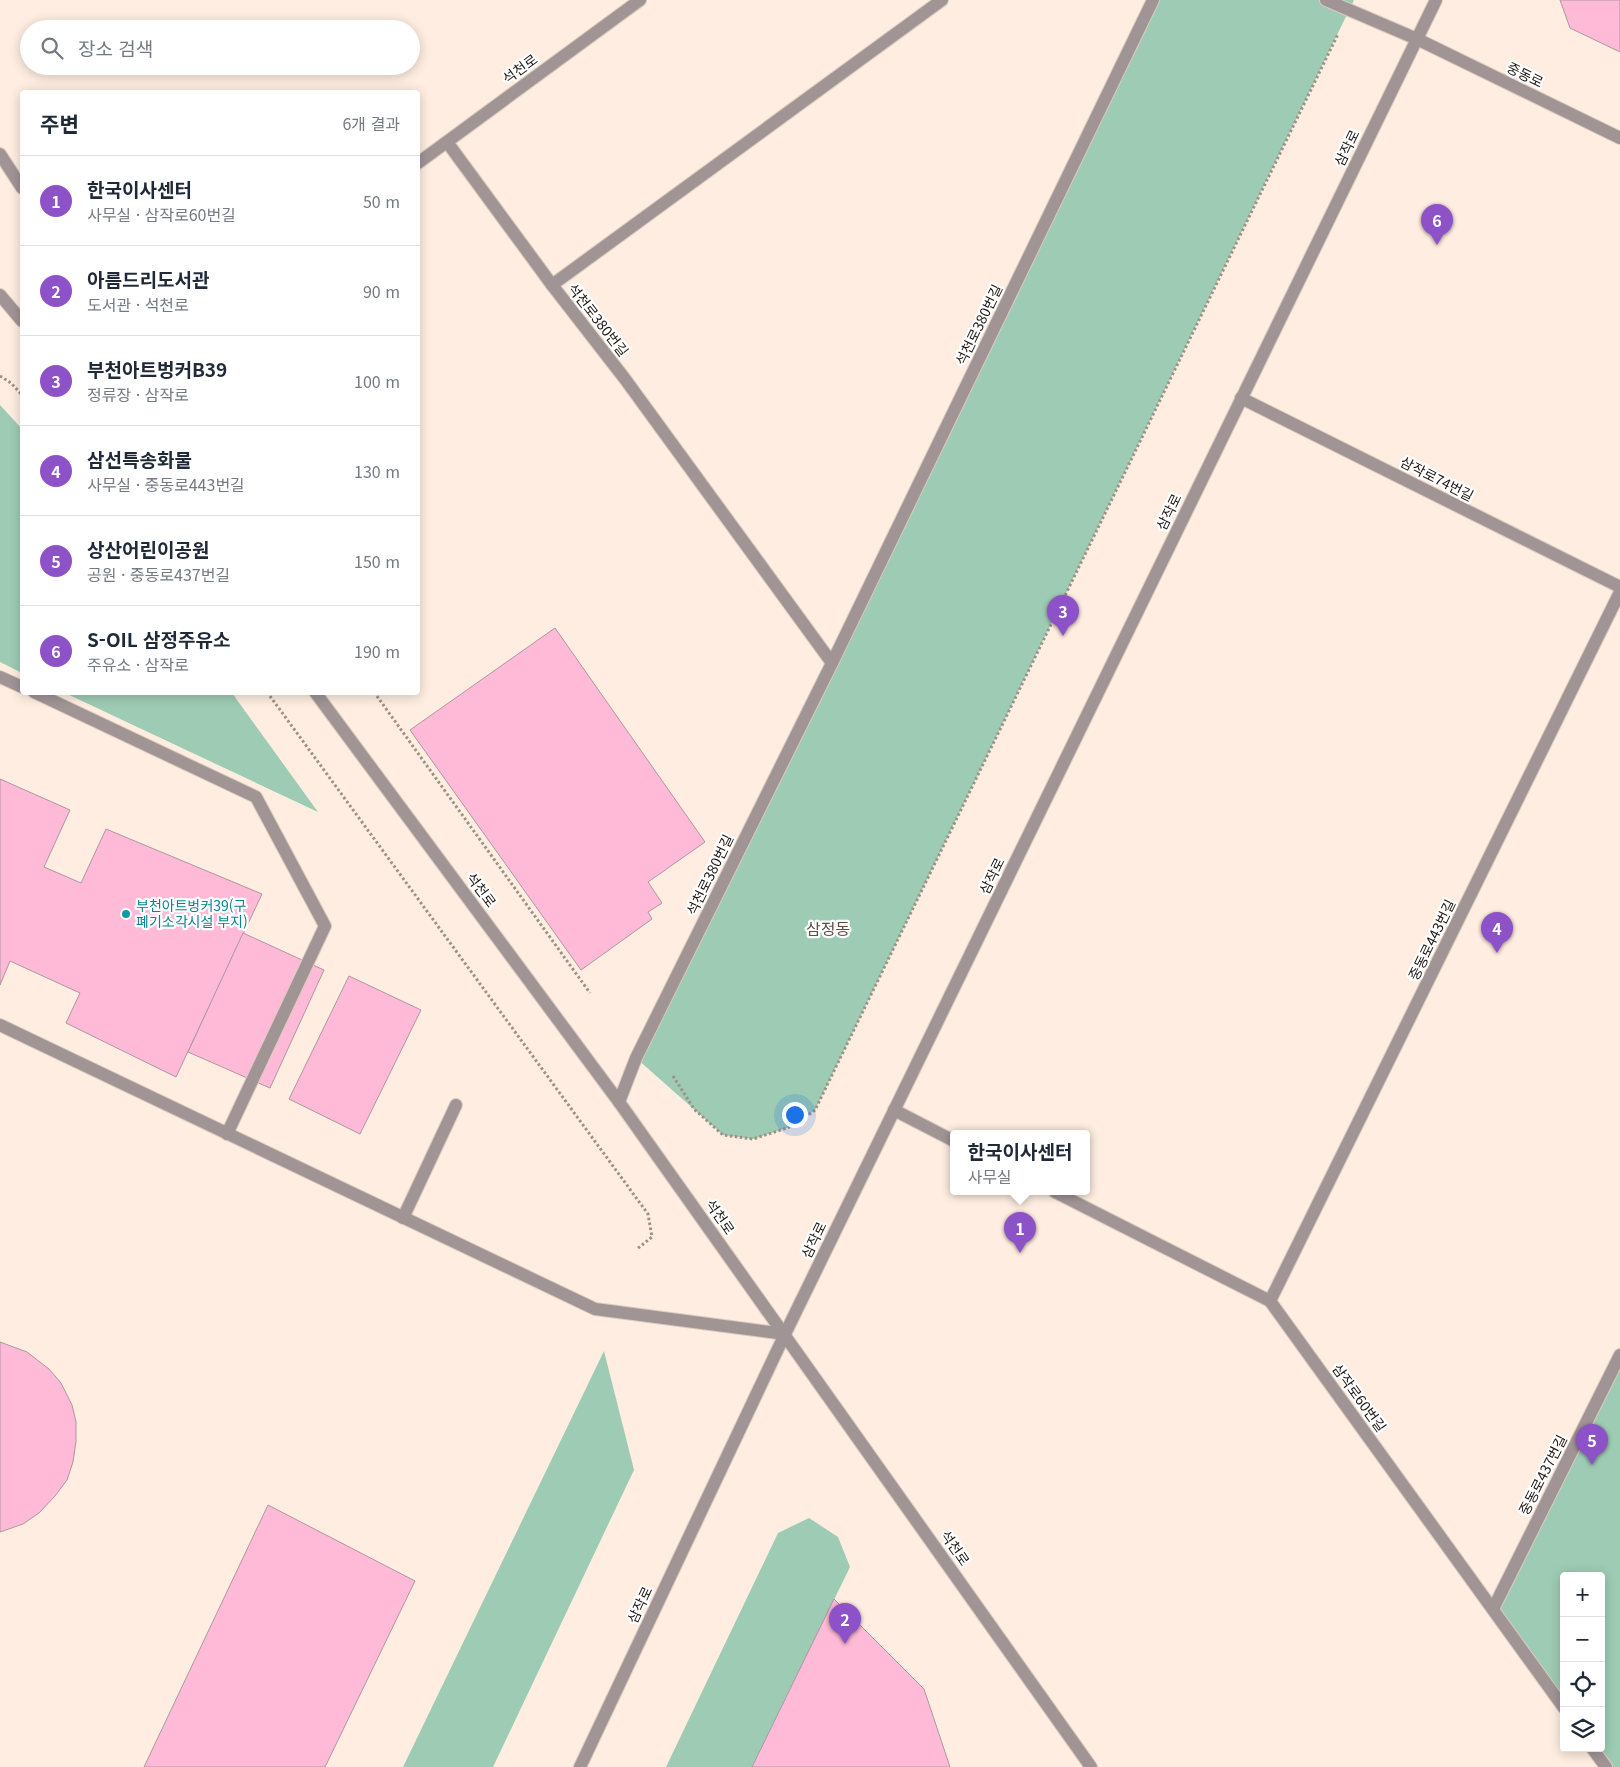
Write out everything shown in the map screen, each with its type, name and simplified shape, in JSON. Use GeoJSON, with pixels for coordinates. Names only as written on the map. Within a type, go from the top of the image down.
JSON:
{"type":"FeatureCollection","features":[{"type":"Feature","properties":{"kind":"street","name":"석천로"},"geometry":{"type":"LineString","coordinates":[[420,162],[640,0]]}},
{"type":"Feature","properties":{"kind":"street"},"geometry":{"type":"LineString","coordinates":[[552,285],[942,0]]}},
{"type":"Feature","properties":{"kind":"street","name":"석천로380번길"},"geometry":{"type":"LineString","coordinates":[[620,1102],[639,1052],[832,663],[1153,0]]}},
{"type":"Feature","properties":{"kind":"street","name":"중동로"},"geometry":{"type":"LineString","coordinates":[[1326,0],[1416,39],[1620,138]]}},
{"type":"Feature","properties":{"kind":"street","name":"삼작로"},"geometry":{"type":"LineString","coordinates":[[580,1767],[785,1334],[1436,0]]}},
{"type":"Feature","properties":{"kind":"street","name":"석천로380번길"},"geometry":{"type":"LineString","coordinates":[[447,142],[552,285],[625,379],[832,663]]}},
{"type":"Feature","properties":{"kind":"street"},"geometry":{"type":"LineString","coordinates":[[0,154],[20,185]]}},
{"type":"Feature","properties":{"kind":"street"},"geometry":{"type":"LineString","coordinates":[[0,295],[20,319]]}},
{"type":"Feature","properties":{"kind":"street","name":"삼작로74번길"},"geometry":{"type":"LineString","coordinates":[[1241,398],[1620,587]]}},
{"type":"Feature","properties":{"kind":"street","name":"중동로443번길"},"geometry":{"type":"LineString","coordinates":[[1270,1301],[1620,592]]}},
{"type":"Feature","properties":{"kind":"street"},"geometry":{"type":"LineString","coordinates":[[0,677],[20,686]]}},
{"type":"Feature","properties":{"kind":"street"},"geometry":{"type":"LineString","coordinates":[[40,695],[256,797],[325,926],[227,1134]]}},
{"type":"Feature","properties":{"kind":"street","name":"석천로"},"geometry":{"type":"LineString","coordinates":[[317,695],[620,1102],[1091,1767]]}},
{"type":"Feature","properties":{"kind":"street"},"geometry":{"type":"LineString","coordinates":[[0,1025],[595,1309],[785,1334]]}},
{"type":"Feature","properties":{"kind":"street"},"geometry":{"type":"LineString","coordinates":[[403,1218],[456,1105]]}},
{"type":"Feature","properties":{"kind":"street"},"geometry":{"type":"LineString","coordinates":[[894,1110],[950,1139]]}},
{"type":"Feature","properties":{"kind":"street","name":"삼작로60번길"},"geometry":{"type":"LineString","coordinates":[[1061,1195],[1270,1301],[1563,1707]]}},
{"type":"Feature","properties":{"kind":"street","name":"중동로437번길"},"geometry":{"type":"LineString","coordinates":[[1493,1609],[1620,1355]]}},
{"type":"Feature","properties":{"kind":"street"},"geometry":{"type":"LineString","coordinates":[[1595,1752],[1606,1767]]}},
{"type":"Feature","properties":{"kind":"path"},"geometry":{"type":"LineString","coordinates":[[673,1076],[694,1109],[723,1135],[753,1139],[793,1126],[815,1110],[1349,10]]}},
{"type":"Feature","properties":{"kind":"path"},"geometry":{"type":"LineString","coordinates":[[0,376],[20,393]]}},
{"type":"Feature","properties":{"kind":"path"},"geometry":{"type":"LineString","coordinates":[[270,695],[648,1214],[652,1237],[637,1249]]}},
{"type":"Feature","properties":{"kind":"path"},"geometry":{"type":"LineString","coordinates":[[376,695],[590,993]]}},
{"type":"Feature","properties":{"kind":"green space"},"geometry":{"type":"Polygon","coordinates":[[[1153,0],[1354,0],[815,1110],[793,1126],[753,1139],[723,1135],[636,1058],[1153,0]]]}},
{"type":"Feature","properties":{"kind":"green space"},"geometry":{"type":"Polygon","coordinates":[[[0,405],[20,427],[20,672],[0,662],[0,405]]]}},
{"type":"Feature","properties":{"kind":"green space"},"geometry":{"type":"Polygon","coordinates":[[[69,695],[233,695],[318,812],[69,695]]]}},
{"type":"Feature","properties":{"kind":"green space"},"geometry":{"type":"Polygon","coordinates":[[[604,1351],[634,1470],[493,1767],[403,1767],[604,1351]]]}},
{"type":"Feature","properties":{"kind":"green space"},"geometry":{"type":"Polygon","coordinates":[[[1620,1355],[1620,1767],[1606,1767],[1595,1752],[1605,1752],[1605,1572],[1560,1572],[1560,1702],[1493,1609],[1620,1355]]]}},
{"type":"Feature","properties":{"kind":"green space"},"geometry":{"type":"Polygon","coordinates":[[[809,1518],[838,1537],[850,1567],[752,1767],[666,1767],[778,1533],[809,1518]]]}},
{"type":"Feature","properties":{"kind":"building"},"geometry":{"type":"Polygon","coordinates":[[[1560,0],[1620,0],[1620,52],[1570,28],[1560,0]]]}},
{"type":"Feature","properties":{"kind":"building"},"geometry":{"type":"Polygon","coordinates":[[[555,628],[705,842],[648,882],[662,903],[648,912],[652,919],[581,970],[410,730],[555,628]]]}},
{"type":"Feature","properties":{"kind":"building","name":"부천아트벙커39(구 폐기소각시설 부지)"},"geometry":{"type":"Polygon","coordinates":[[[0,779],[70,810],[44,867],[81,883],[106,829],[262,894],[176,1077],[66,1023],[80,993],[10,961],[0,985],[0,779]]]}},
{"type":"Feature","properties":{"kind":"building"},"geometry":{"type":"Polygon","coordinates":[[[243,933],[324,970],[270,1088],[188,1052],[243,933]]]}},
{"type":"Feature","properties":{"kind":"building"},"geometry":{"type":"Polygon","coordinates":[[[349,976],[421,1010],[360,1134],[289,1099],[349,976]]]}},
{"type":"Feature","properties":{"kind":"building"},"geometry":{"type":"Polygon","coordinates":[[[0,1342],[27,1352],[49,1369],[61,1383],[72,1405],[76,1422],[76,1441],[73,1462],[67,1480],[55,1496],[39,1513],[23,1524],[0,1532],[0,1342]]]}},
{"type":"Feature","properties":{"kind":"building"},"geometry":{"type":"Polygon","coordinates":[[[268,1505],[415,1581],[325,1767],[144,1767],[268,1505]]]}},
{"type":"Feature","properties":{"kind":"building"},"geometry":{"type":"Polygon","coordinates":[[[834,1599],[924,1689],[950,1767],[752,1767],[834,1599]]]}},
{"type":"Feature","properties":{"kind":"place","name":"S-OIL 삼정주유소"},"geometry":{"type":"Point","coordinates":[1437,245]}},
{"type":"Feature","properties":{"kind":"place","name":"부천아트벙커B39"},"geometry":{"type":"Point","coordinates":[1063,636]}},
{"type":"Feature","properties":{"kind":"place","name":"부천아트벙커39(구 폐기소각시설 부지)"},"geometry":{"type":"Point","coordinates":[126,914]}},
{"type":"Feature","properties":{"kind":"place","name":"삼선특송화물"},"geometry":{"type":"Point","coordinates":[1497,953]}},
{"type":"Feature","properties":{"kind":"place","name":"한국이사센터"},"geometry":{"type":"Point","coordinates":[1020,1253]}},
{"type":"Feature","properties":{"kind":"place","name":"상산어린이공원"},"geometry":{"type":"Point","coordinates":[1592,1465]}},
{"type":"Feature","properties":{"kind":"place","name":"아름드리도서관"},"geometry":{"type":"Point","coordinates":[845,1644]}},
{"type":"Feature","properties":{"kind":"district","name":"삼정동"},"geometry":{"type":"Point","coordinates":[828,929]}}]}
